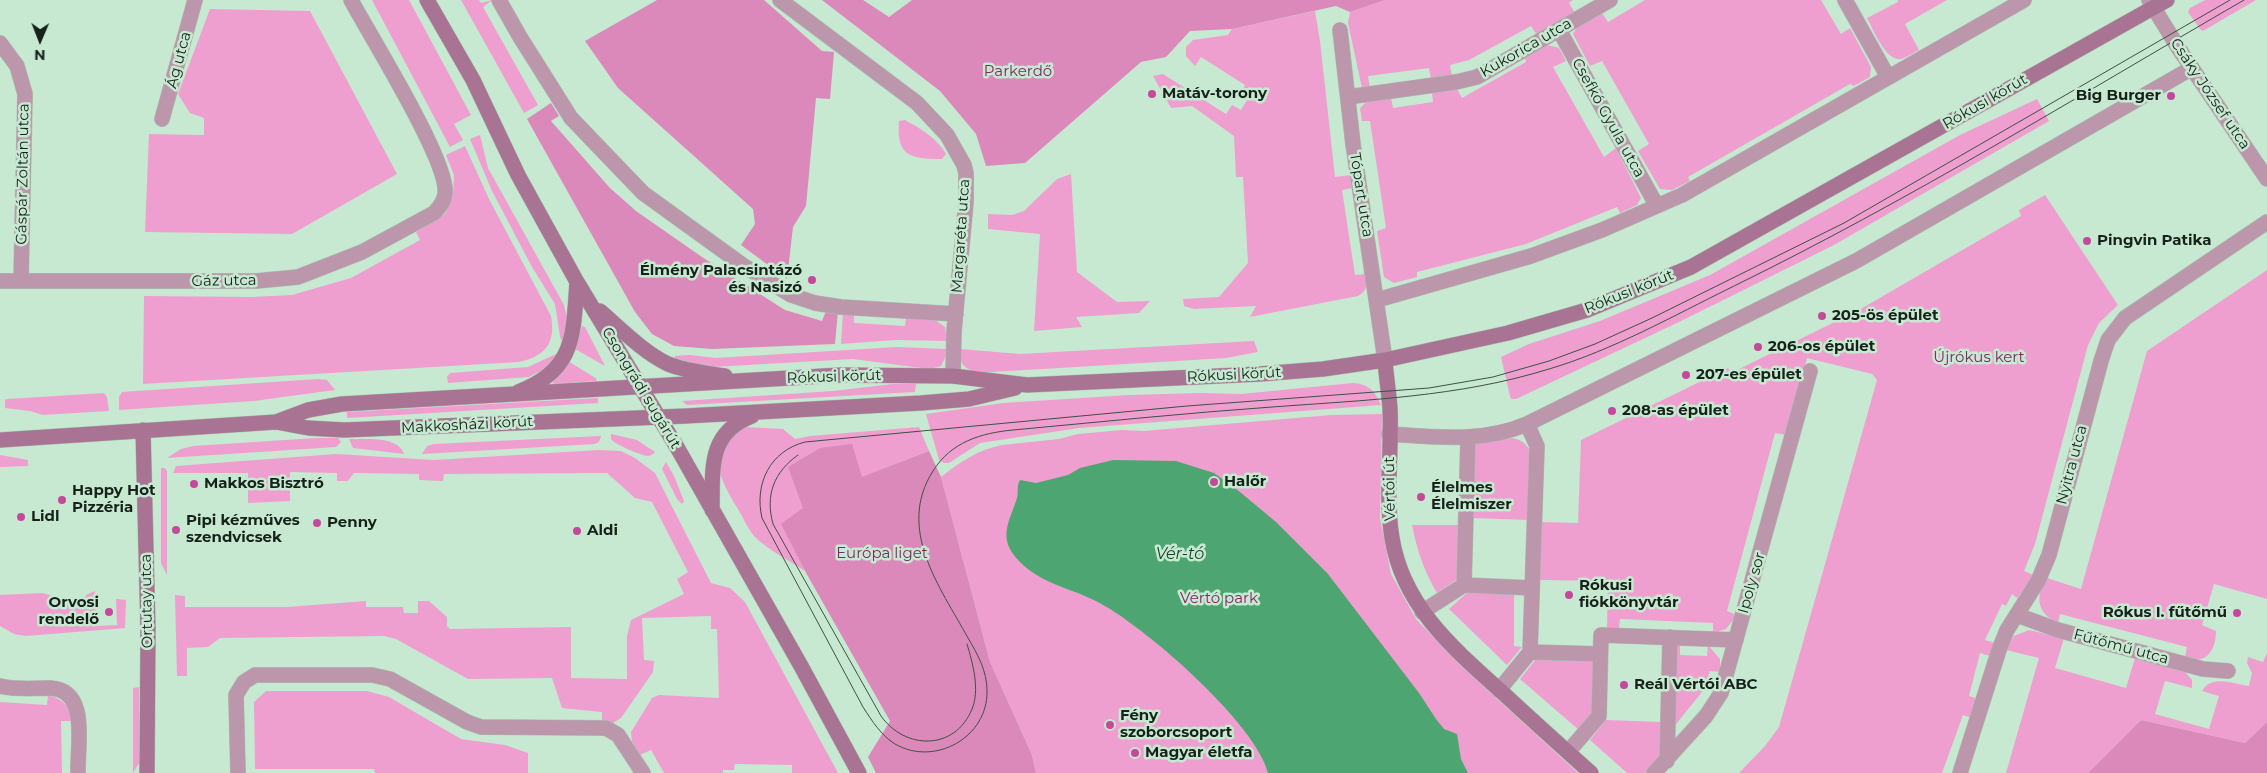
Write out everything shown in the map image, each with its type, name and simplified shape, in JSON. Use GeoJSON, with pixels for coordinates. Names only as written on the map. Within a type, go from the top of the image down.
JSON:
{"type":"FeatureCollection","features":[{"type":"Feature","properties":{"kind":"main road","name":"Csongrádi sugárút"},"geometry":{"type":"LineString","coordinates":[[427,0],[473,80],[518,175],[577,282],[658,417],[859,773]]}},
{"type":"Feature","properties":{"kind":"main road","name":"Rókusi körút"},"geometry":{"type":"LineString","coordinates":[[640,387],[856,375],[953,376],[1027,385],[1292,372],[1385,360],[1508,333],[1626,296],[1683,271],[1722,251],[2156,2]]}},
{"type":"Feature","properties":{"kind":"main road"},"geometry":{"type":"LineString","coordinates":[[510,394],[540,380],[559,364],[568,352],[573,331],[577,282]]}},
{"type":"Feature","properties":{"kind":"main road"},"geometry":{"type":"LineString","coordinates":[[590,302],[638,344],[670,365],[695,372],[753,381]]}},
{"type":"Feature","properties":{"kind":"main road","name":"Vértói út"},"geometry":{"type":"LineString","coordinates":[[1385,360],[1390,410],[1389,510],[1392,539],[1399,566],[1422,612],[1462,657],[1591,773]]}},
{"type":"Feature","properties":{"kind":"main road"},"geometry":{"type":"LineString","coordinates":[[953,376],[955,386],[961,394],[969,399]]}},
{"type":"Feature","properties":{"kind":"main road"},"geometry":{"type":"LineString","coordinates":[[929,403],[944,393],[953,376]]}},
{"type":"Feature","properties":{"kind":"main road","name":"Rókusi körút"},"geometry":{"type":"LineString","coordinates":[[658,417],[929,403],[969,399],[1027,385]]}},
{"type":"Feature","properties":{"kind":"main road","name":"Makkosházi körút"},"geometry":{"type":"LineString","coordinates":[[276,422],[308,410],[342,404],[640,387]]}},
{"type":"Feature","properties":{"kind":"main road"},"geometry":{"type":"LineString","coordinates":[[712,512],[714,462],[717,445],[728,429],[765,412]]}},
{"type":"Feature","properties":{"kind":"main road","name":"Makkosházi körút"},"geometry":{"type":"LineString","coordinates":[[0,440],[276,422],[308,428],[344,430],[658,417]]}},
{"type":"Feature","properties":{"kind":"main road","name":"Ortutay utca"},"geometry":{"type":"LineString","coordinates":[[143,430],[148,630],[147,773]]}},
{"type":"Feature","properties":{"kind":"street","name":"Ág utca"},"geometry":{"type":"LineString","coordinates":[[162,119],[195,0]]}},
{"type":"Feature","properties":{"kind":"street","name":"Gáz utca"},"geometry":{"type":"LineString","coordinates":[[0,281],[256,281],[298,277],[362,252],[434,214],[446,194],[442,169],[425,134],[351,0]]}},
{"type":"Feature","properties":{"kind":"street"},"geometry":{"type":"LineString","coordinates":[[499,0],[520,37],[572,118],[643,193],[744,266],[790,295],[815,303],[956,314]]}},
{"type":"Feature","properties":{"kind":"street","name":"Margaréta utca"},"geometry":{"type":"LineString","coordinates":[[780,0],[916,104],[947,135],[964,165],[967,181],[966,202],[956,314],[953,376]]}},
{"type":"Feature","properties":{"kind":"street","name":"Kukorica utca"},"geometry":{"type":"LineString","coordinates":[[1348,96],[1456,82],[1477,77],[1610,0]]}},
{"type":"Feature","properties":{"kind":"street"},"geometry":{"type":"LineString","coordinates":[[1845,0],[1888,77]]}},
{"type":"Feature","properties":{"kind":"street"},"geometry":{"type":"LineString","coordinates":[[1376,300],[1531,256],[1602,230],[1682,195],[2024,0]]}},
{"type":"Feature","properties":{"kind":"street","name":"Csáky József utca"},"geometry":{"type":"LineString","coordinates":[[2156,2],[2192,68],[2267,179]]}},
{"type":"Feature","properties":{"kind":"street","name":"Tópart utca"},"geometry":{"type":"LineString","coordinates":[[1340,30],[1385,360]]}},
{"type":"Feature","properties":{"kind":"street","name":"Csefkó Gyula utca"},"geometry":{"type":"LineString","coordinates":[[1559,30],[1657,206]]}},
{"type":"Feature","properties":{"kind":"street","name":"Gáspár Zoltán utca"},"geometry":{"type":"LineString","coordinates":[[0,43],[17,66],[25,94],[21,281]]}},
{"type":"Feature","properties":{"kind":"street"},"geometry":{"type":"LineString","coordinates":[[1390,434],[1468,438],[1501,434],[1527,424],[1856,262],[2192,68]]}},
{"type":"Feature","properties":{"kind":"street","name":"Nyitra utca"},"geometry":{"type":"LineString","coordinates":[[1960,773],[1998,650],[2038,581],[2049,555],[2081,431],[2108,340],[2125,318],[2267,222]]}},
{"type":"Feature","properties":{"kind":"street","name":"Ipoly sor"},"geometry":{"type":"LineString","coordinates":[[1654,773],[1667,761],[1706,716],[1721,693],[1810,371]]}},
{"type":"Feature","properties":{"kind":"street"},"geometry":{"type":"LineString","coordinates":[[1499,690],[1530,652],[1537,446],[1527,424]]}},
{"type":"Feature","properties":{"kind":"street"},"geometry":{"type":"LineString","coordinates":[[1464,585],[1468,438]]}},
{"type":"Feature","properties":{"kind":"street"},"geometry":{"type":"LineString","coordinates":[[1422,612],[1464,585],[1532,588]]}},
{"type":"Feature","properties":{"kind":"street","name":"Fűtőmű utca"},"geometry":{"type":"LineString","coordinates":[[2017,615],[2058,630],[2203,669],[2228,670]]}},
{"type":"Feature","properties":{"kind":"street"},"geometry":{"type":"LineString","coordinates":[[1568,752],[1598,716],[1601,635],[1736,640]]}},
{"type":"Feature","properties":{"kind":"street"},"geometry":{"type":"LineString","coordinates":[[1667,761],[1670,637]]}},
{"type":"Feature","properties":{"kind":"street"},"geometry":{"type":"LineString","coordinates":[[1530,652],[1600,654]]}},
{"type":"Feature","properties":{"kind":"street"},"geometry":{"type":"LineString","coordinates":[[238,773],[236,695],[244,682],[255,675],[363,675],[390,679],[467,722],[481,727],[606,728],[618,735],[643,773]]}},
{"type":"Feature","properties":{"kind":"street"},"geometry":{"type":"LineString","coordinates":[[0,686],[11,688],[52,688],[62,690],[69,695],[78,708],[78,773]]}},
{"type":"Feature","properties":{"kind":"green space"},"geometry":{"type":"Polygon","coordinates":[[[372,0],[409,0],[471,115],[454,124],[463,140],[450,147],[372,0]]]}},
{"type":"Feature","properties":{"kind":"green space"},"geometry":{"type":"Polygon","coordinates":[[[461,0],[479,0],[481,3],[492,0],[483,7],[538,105],[524,113],[461,0]]]}},
{"type":"Feature","properties":{"kind":"green space"},"geometry":{"type":"Polygon","coordinates":[[[657,0],[764,0],[822,51],[834,52],[830,99],[816,98],[806,206],[793,227],[787,279],[741,245],[755,224],[753,209],[618,88],[585,41],[657,0]]]}},
{"type":"Feature","properties":{"kind":"green space","name":"Parkerdő"},"geometry":{"type":"Polygon","coordinates":[[[822,0],[863,0],[889,17],[912,0],[1385,0],[1350,12],[1336,6],[1232,29],[1190,31],[1166,57],[1141,62],[1025,163],[986,166],[976,134],[940,91],[822,0]]]}},
{"type":"Feature","properties":{"kind":"green space"},"geometry":{"type":"Polygon","coordinates":[[[1385,0],[1573,0],[1569,3],[1575,13],[1537,35],[1531,26],[1469,60],[1450,65],[1452,76],[1431,79],[1429,68],[1368,76],[1370,88],[1362,88],[1348,23],[1350,12],[1385,0]]]}},
{"type":"Feature","properties":{"kind":"green space"},"geometry":{"type":"Polygon","coordinates":[[[1645,0],[1821,0],[1841,34],[1850,28],[1871,67],[1870,77],[1854,86],[1850,84],[1688,177],[1690,181],[1672,190],[1660,189],[1638,151],[1649,144],[1602,61],[1590,66],[1573,34],[1578,26],[1602,13],[1608,22],[1645,0]]]}},
{"type":"Feature","properties":{"kind":"green space"},"geometry":{"type":"Polygon","coordinates":[[[1898,0],[1947,0],[1905,24],[1919,50],[1901,59],[1895,59],[1885,50],[1876,37],[1867,18],[1898,2],[1898,0]]]}},
{"type":"Feature","properties":{"kind":"green space"},"geometry":{"type":"Polygon","coordinates":[[[2205,0],[2256,0],[2203,31],[2188,12],[2190,8],[2205,0]]]}},
{"type":"Feature","properties":{"kind":"green space"},"geometry":{"type":"Polygon","coordinates":[[[210,9],[310,11],[397,174],[292,234],[145,232],[149,134],[204,135],[204,118],[190,113],[178,94],[210,9]]]}},
{"type":"Feature","properties":{"kind":"green space"},"geometry":{"type":"Polygon","coordinates":[[[1315,11],[1335,177],[1350,175],[1353,188],[1342,190],[1355,275],[1366,274],[1367,284],[1365,289],[1358,296],[1250,317],[1256,306],[1194,309],[1184,306],[1183,299],[1219,297],[1248,263],[1243,177],[1236,177],[1234,136],[1192,106],[1171,108],[1153,76],[1163,74],[1226,114],[1232,105],[1241,110],[1247,100],[1239,95],[1245,85],[1201,57],[1195,66],[1186,56],[1186,47],[1193,40],[1228,35],[1232,29],[1315,11]]]}},
{"type":"Feature","properties":{"kind":"green space"},"geometry":{"type":"Polygon","coordinates":[[[1547,45],[1559,48],[1566,61],[1553,67],[1604,157],[1616,148],[1641,198],[1637,205],[1620,213],[1617,207],[1526,244],[1417,272],[1417,277],[1394,283],[1384,277],[1377,231],[1386,228],[1370,121],[1362,121],[1360,108],[1367,101],[1391,97],[1393,108],[1433,102],[1432,92],[1457,89],[1462,98],[1526,62],[1525,58],[1547,45]]]}},
{"type":"Feature","properties":{"kind":"green space"},"geometry":{"type":"Polygon","coordinates":[[[2037,99],[2049,121],[1834,245],[1679,322],[1516,399],[1511,399],[1501,357],[1529,344],[1600,321],[1710,275],[1960,135],[2037,99]]]}},
{"type":"Feature","properties":{"kind":"green space"},"geometry":{"type":"Polygon","coordinates":[[[551,103],[559,116],[551,121],[610,188],[636,211],[702,257],[785,310],[822,321],[826,311],[838,311],[835,344],[712,349],[674,346],[652,334],[635,312],[527,119],[551,103]]]}},
{"type":"Feature","properties":{"kind":"green space"},"geometry":{"type":"Polygon","coordinates":[[[905,120],[923,130],[938,143],[946,154],[942,159],[921,158],[907,153],[900,142],[899,133],[899,121],[905,120]]]}},
{"type":"Feature","properties":{"kind":"green space"},"geometry":{"type":"Polygon","coordinates":[[[480,135],[488,168],[564,305],[567,318],[566,342],[561,340],[555,304],[532,267],[492,191],[470,139],[480,135]]]}},
{"type":"Feature","properties":{"kind":"green space"},"geometry":{"type":"Polygon","coordinates":[[[465,146],[489,199],[551,316],[552,334],[547,347],[542,352],[519,362],[143,384],[144,296],[252,297],[292,295],[351,278],[420,240],[416,232],[445,214],[453,196],[454,175],[446,155],[465,146]]]}},
{"type":"Feature","properties":{"kind":"green space"},"geometry":{"type":"Polygon","coordinates":[[[1071,174],[1077,272],[1117,302],[1150,301],[1139,313],[1076,317],[1082,327],[1034,331],[1040,234],[988,229],[988,214],[1012,215],[1024,211],[1057,179],[1071,174]]]}},
{"type":"Feature","properties":{"kind":"green space","name":"Újrókus kert"},"geometry":{"type":"Polygon","coordinates":[[[2045,195],[2118,305],[2099,323],[2088,345],[2035,544],[2024,571],[2033,575],[2030,582],[2017,598],[2012,594],[2006,606],[2002,604],[1985,640],[1995,643],[1990,656],[1980,653],[1969,696],[1978,699],[1972,718],[1963,715],[1942,773],[1739,773],[1765,746],[1779,727],[1877,380],[1872,374],[1807,358],[1786,435],[1775,433],[1727,611],[1737,615],[1726,629],[1713,633],[1713,623],[1620,619],[1619,629],[1607,628],[1608,581],[1540,580],[1541,522],[1578,523],[1581,440],[1728,368],[1731,373],[1859,310],[2021,216],[2019,210],[2045,195]]]}},
{"type":"Feature","properties":{"kind":"green space"},"geometry":{"type":"Polygon","coordinates":[[[2267,270],[2267,599],[2214,584],[2202,625],[2216,631],[2214,645],[2208,655],[2198,660],[2185,658],[2187,647],[2060,614],[2058,623],[2051,619],[2045,614],[2040,604],[2039,598],[2043,585],[2047,578],[2081,589],[2147,351],[2267,270]]]}},
{"type":"Feature","properties":{"kind":"green space"},"geometry":{"type":"Polygon","coordinates":[[[843,312],[854,313],[854,323],[905,326],[906,317],[935,320],[945,327],[947,341],[895,340],[841,344],[843,312]]]}},
{"type":"Feature","properties":{"kind":"green space"},"geometry":{"type":"Polygon","coordinates":[[[582,326],[585,327],[605,366],[575,349],[582,326]]]}},
{"type":"Feature","properties":{"kind":"green space"},"geometry":{"type":"Polygon","coordinates":[[[1254,341],[1258,352],[1226,358],[996,372],[982,372],[969,369],[960,360],[960,349],[1020,354],[1254,341]]]}},
{"type":"Feature","properties":{"kind":"green space"},"geometry":{"type":"Polygon","coordinates":[[[897,347],[947,349],[941,366],[929,369],[853,359],[713,367],[673,361],[675,356],[689,355],[716,358],[897,347]]]}},
{"type":"Feature","properties":{"kind":"green space"},"geometry":{"type":"Polygon","coordinates":[[[556,354],[559,355],[550,366],[529,377],[448,383],[447,377],[450,373],[528,367],[556,354]]]}},
{"type":"Feature","properties":{"kind":"green space"},"geometry":{"type":"Polygon","coordinates":[[[568,361],[597,379],[596,381],[553,383],[554,378],[568,361]]]}},
{"type":"Feature","properties":{"kind":"green space"},"geometry":{"type":"Polygon","coordinates":[[[318,379],[327,380],[335,390],[254,401],[119,410],[119,397],[122,392],[318,379]]]}},
{"type":"Feature","properties":{"kind":"green space"},"geometry":{"type":"Polygon","coordinates":[[[1353,383],[1371,389],[1381,405],[1079,428],[980,443],[949,463],[939,460],[926,414],[1003,403],[1129,395],[1241,394],[1353,383]]]}},
{"type":"Feature","properties":{"kind":"green space"},"geometry":{"type":"Polygon","coordinates":[[[893,384],[916,384],[915,392],[687,405],[682,401],[833,391],[893,384]]]}},
{"type":"Feature","properties":{"kind":"green space"},"geometry":{"type":"Polygon","coordinates":[[[104,393],[107,397],[109,411],[43,415],[30,411],[5,408],[5,400],[7,399],[104,393]]]}},
{"type":"Feature","properties":{"kind":"green space"},"geometry":{"type":"Polygon","coordinates":[[[598,398],[598,403],[347,418],[347,412],[598,398]]]}},
{"type":"Feature","properties":{"kind":"green space","name":"Vértó park"},"geometry":{"type":"Polygon","coordinates":[[[1382,414],[1380,518],[1391,574],[1416,619],[1459,664],[1578,773],[1036,773],[1032,755],[990,662],[941,477],[970,457],[993,447],[1059,439],[1078,434],[1122,430],[1144,431],[1331,415],[1382,414]]]}},
{"type":"Feature","properties":{"kind":"green space"},"geometry":{"type":"Polygon","coordinates":[[[744,427],[783,429],[795,439],[810,436],[919,427],[929,451],[834,492],[816,501],[782,524],[805,571],[771,550],[754,536],[724,483],[720,473],[720,455],[732,437],[744,427]]]}},
{"type":"Feature","properties":{"kind":"green space"},"geometry":{"type":"Polygon","coordinates":[[[611,434],[637,440],[655,452],[648,456],[634,452],[613,441],[611,434]]]}},
{"type":"Feature","properties":{"kind":"green space"},"geometry":{"type":"Polygon","coordinates":[[[601,436],[599,442],[595,444],[422,454],[427,446],[434,444],[601,436]]]}},
{"type":"Feature","properties":{"kind":"green space"},"geometry":{"type":"Polygon","coordinates":[[[338,438],[341,442],[336,447],[167,458],[181,449],[193,446],[338,438]]]}},
{"type":"Feature","properties":{"kind":"green space"},"geometry":{"type":"Polygon","coordinates":[[[1512,438],[1523,442],[1531,453],[1529,520],[1472,518],[1474,444],[1512,438]]]}},
{"type":"Feature","properties":{"kind":"green space"},"geometry":{"type":"Polygon","coordinates":[[[349,439],[388,441],[400,448],[404,454],[353,448],[349,439]]]}},
{"type":"Feature","properties":{"kind":"green space","name":"Európa liget"},"geometry":{"type":"Polygon","coordinates":[[[852,444],[862,477],[929,451],[941,477],[990,662],[1032,755],[1036,773],[876,773],[868,757],[890,721],[805,571],[781,524],[803,508],[788,467],[820,448],[852,444]]]}},
{"type":"Feature","properties":{"kind":"green space"},"geometry":{"type":"Polygon","coordinates":[[[599,450],[621,451],[635,458],[655,473],[711,583],[730,588],[745,602],[838,773],[792,773],[792,765],[735,764],[734,770],[723,770],[723,773],[664,773],[651,750],[640,755],[632,742],[631,732],[652,698],[659,695],[719,698],[717,629],[711,629],[711,616],[642,618],[644,660],[654,661],[653,672],[621,718],[613,723],[602,722],[602,712],[562,708],[552,678],[468,679],[396,639],[384,636],[220,638],[208,647],[187,648],[187,676],[177,676],[175,595],[185,596],[185,607],[287,607],[366,601],[366,607],[403,607],[404,613],[418,613],[418,601],[429,601],[447,617],[447,626],[450,629],[571,627],[571,678],[627,679],[627,636],[631,620],[684,594],[677,579],[688,572],[652,502],[635,498],[607,473],[444,474],[443,481],[419,480],[419,474],[354,473],[348,481],[337,481],[337,473],[290,472],[290,501],[248,503],[248,473],[173,473],[176,466],[336,454],[434,460],[599,450]]]}},
{"type":"Feature","properties":{"kind":"green space"},"geometry":{"type":"Polygon","coordinates":[[[0,455],[28,460],[28,466],[0,467],[0,455]]]}},
{"type":"Feature","properties":{"kind":"green space"},"geometry":{"type":"Polygon","coordinates":[[[666,462],[684,501],[682,504],[677,499],[662,469],[666,462]]]}},
{"type":"Feature","properties":{"kind":"green space"},"geometry":{"type":"Polygon","coordinates":[[[161,468],[165,468],[167,471],[167,575],[161,563],[161,468]]]}},
{"type":"Feature","properties":{"kind":"green space"},"geometry":{"type":"Polygon","coordinates":[[[1412,525],[1461,525],[1459,578],[1437,593],[1428,577],[1412,525]]]}},
{"type":"Feature","properties":{"kind":"green space"},"geometry":{"type":"Polygon","coordinates":[[[95,591],[98,626],[117,625],[116,599],[126,600],[125,628],[26,636],[14,634],[0,626],[0,595],[42,593],[72,601],[85,601],[86,595],[95,591]]]}},
{"type":"Feature","properties":{"kind":"green space"},"geometry":{"type":"Polygon","coordinates":[[[1468,592],[1514,593],[1514,646],[1522,647],[1507,665],[1449,609],[1468,592]]]}},
{"type":"Feature","properties":{"kind":"green space"},"geometry":{"type":"Polygon","coordinates":[[[2029,630],[2064,638],[2055,668],[2126,688],[2135,658],[2185,672],[2192,680],[2192,688],[2165,681],[2155,714],[2209,729],[2219,696],[2202,691],[2206,686],[2217,681],[2249,686],[2252,673],[2247,663],[2248,657],[2263,662],[2267,653],[2267,722],[2245,743],[2141,720],[2088,773],[2006,773],[2039,658],[2006,650],[2014,636],[2029,630]]]}},
{"type":"Feature","properties":{"kind":"green space"},"geometry":{"type":"Polygon","coordinates":[[[1680,645],[1680,655],[1707,656],[1708,645],[1720,659],[1720,672],[1710,671],[1702,692],[1672,729],[1676,647],[1680,645]]]}},
{"type":"Feature","properties":{"kind":"green space"},"geometry":{"type":"Polygon","coordinates":[[[1537,658],[1593,661],[1592,717],[1580,731],[1520,679],[1537,658]]]}},
{"type":"Feature","properties":{"kind":"green space"},"geometry":{"type":"Polygon","coordinates":[[[139,687],[139,763],[133,773],[133,688],[139,687]]]}},
{"type":"Feature","properties":{"kind":"green space"},"geometry":{"type":"Polygon","coordinates":[[[266,691],[367,691],[389,697],[461,739],[505,745],[528,753],[528,773],[375,773],[374,769],[255,769],[254,702],[266,691]]]}},
{"type":"Feature","properties":{"kind":"green space"},"geometry":{"type":"Polygon","coordinates":[[[48,695],[65,704],[71,715],[72,721],[61,721],[62,773],[0,773],[0,702],[47,705],[48,695]]]}},
{"type":"Feature","properties":{"kind":"green space"},"geometry":{"type":"Polygon","coordinates":[[[1606,720],[1661,722],[1662,757],[1645,773],[1627,773],[1590,740],[1606,720]]]}},
{"type":"Feature","properties":{"kind":"green space"},"geometry":{"type":"Polygon","coordinates":[[[2141,720],[2245,743],[2267,722],[2267,773],[2088,773],[2141,720]]]}},
{"type":"Feature","properties":{"kind":"water","name":"Vér-tó"},"geometry":{"type":"Polygon","coordinates":[[[1113,460],[1176,461],[1214,473],[1276,522],[1328,574],[1419,693],[1444,729],[1457,734],[1461,759],[1468,773],[1268,773],[1259,752],[1243,728],[1195,677],[1167,652],[1116,613],[1096,601],[1046,580],[1027,569],[1012,553],[1007,538],[1008,523],[1017,498],[1020,480],[1036,483],[1068,475],[1080,468],[1113,460]]]}},
{"type":"Feature","properties":{"kind":"tram line"},"geometry":{"type":"LineString","coordinates":[[2230,0],[1844,223],[1652,318],[1595,344],[1549,361],[1493,377],[1429,388],[1187,406],[805,442],[793,446],[782,453],[767,471],[760,493],[762,518],[863,707],[877,727],[895,744],[910,750],[926,752],[942,749],[956,743],[969,734],[979,722],[985,707],[987,691],[981,663],[935,578],[920,536],[919,514],[923,493],[940,461],[958,446],[978,437],[1001,431],[1412,396],[1481,386],[1573,361],[1665,321],[1862,220],[1991,148],[2244,0]]}},
{"type":"Feature","properties":{"kind":"tram line"},"geometry":{"type":"LineString","coordinates":[[798,455],[783,469],[774,485],[770,503],[773,524],[881,716],[891,727],[903,735],[916,740],[929,741],[942,739],[954,733],[964,723],[972,709],[976,685],[967,644]]}},
{"type":"Feature","properties":{"kind":"place","name":"Matáv-torony"},"geometry":{"type":"Point","coordinates":[1152,94]}},
{"type":"Feature","properties":{"kind":"place","name":"Big Burger"},"geometry":{"type":"Point","coordinates":[2171,96]}},
{"type":"Feature","properties":{"kind":"place","name":"Pingvin Patika"},"geometry":{"type":"Point","coordinates":[2087,241]}},
{"type":"Feature","properties":{"kind":"place","name":"Élmény Palacsintázó és Nasizó"},"geometry":{"type":"Point","coordinates":[812,280]}},
{"type":"Feature","properties":{"kind":"place","name":"205-ös épület"},"geometry":{"type":"Point","coordinates":[1822,316]}},
{"type":"Feature","properties":{"kind":"place","name":"206-os épület"},"geometry":{"type":"Point","coordinates":[1758,347]}},
{"type":"Feature","properties":{"kind":"place","name":"207-es épület"},"geometry":{"type":"Point","coordinates":[1686,375]}},
{"type":"Feature","properties":{"kind":"place","name":"208-as épület"},"geometry":{"type":"Point","coordinates":[1612,411]}},
{"type":"Feature","properties":{"kind":"place","name":"Halőr"},"geometry":{"type":"Point","coordinates":[1214,482]}},
{"type":"Feature","properties":{"kind":"place","name":"Makkos Bisztró"},"geometry":{"type":"Point","coordinates":[194,484]}},
{"type":"Feature","properties":{"kind":"place","name":"Élelmes Élelmiszer"},"geometry":{"type":"Point","coordinates":[1421,497]}},
{"type":"Feature","properties":{"kind":"place","name":"Happy Hot Pizzéria"},"geometry":{"type":"Point","coordinates":[62,500]}},
{"type":"Feature","properties":{"kind":"place","name":"Lidl"},"geometry":{"type":"Point","coordinates":[21,517]}},
{"type":"Feature","properties":{"kind":"place","name":"Penny"},"geometry":{"type":"Point","coordinates":[317,523]}},
{"type":"Feature","properties":{"kind":"place","name":"Pipi kézműves szendvicsek"},"geometry":{"type":"Point","coordinates":[176,530]}},
{"type":"Feature","properties":{"kind":"place","name":"Aldi"},"geometry":{"type":"Point","coordinates":[577,531]}},
{"type":"Feature","properties":{"kind":"place","name":"Rókusi fiókkönyvtár"},"geometry":{"type":"Point","coordinates":[1569,595]}},
{"type":"Feature","properties":{"kind":"place","name":"Orvosi rendelő"},"geometry":{"type":"Point","coordinates":[109,612]}},
{"type":"Feature","properties":{"kind":"place","name":"Rókus I. fűtőmű"},"geometry":{"type":"Point","coordinates":[2237,613]}},
{"type":"Feature","properties":{"kind":"place","name":"Reál Vértói ABC"},"geometry":{"type":"Point","coordinates":[1624,685]}},
{"type":"Feature","properties":{"kind":"place","name":"Fény szoborcsoport"},"geometry":{"type":"Point","coordinates":[1110,725]}},
{"type":"Feature","properties":{"kind":"place","name":"Magyar életfa"},"geometry":{"type":"Point","coordinates":[1135,753]}}]}
